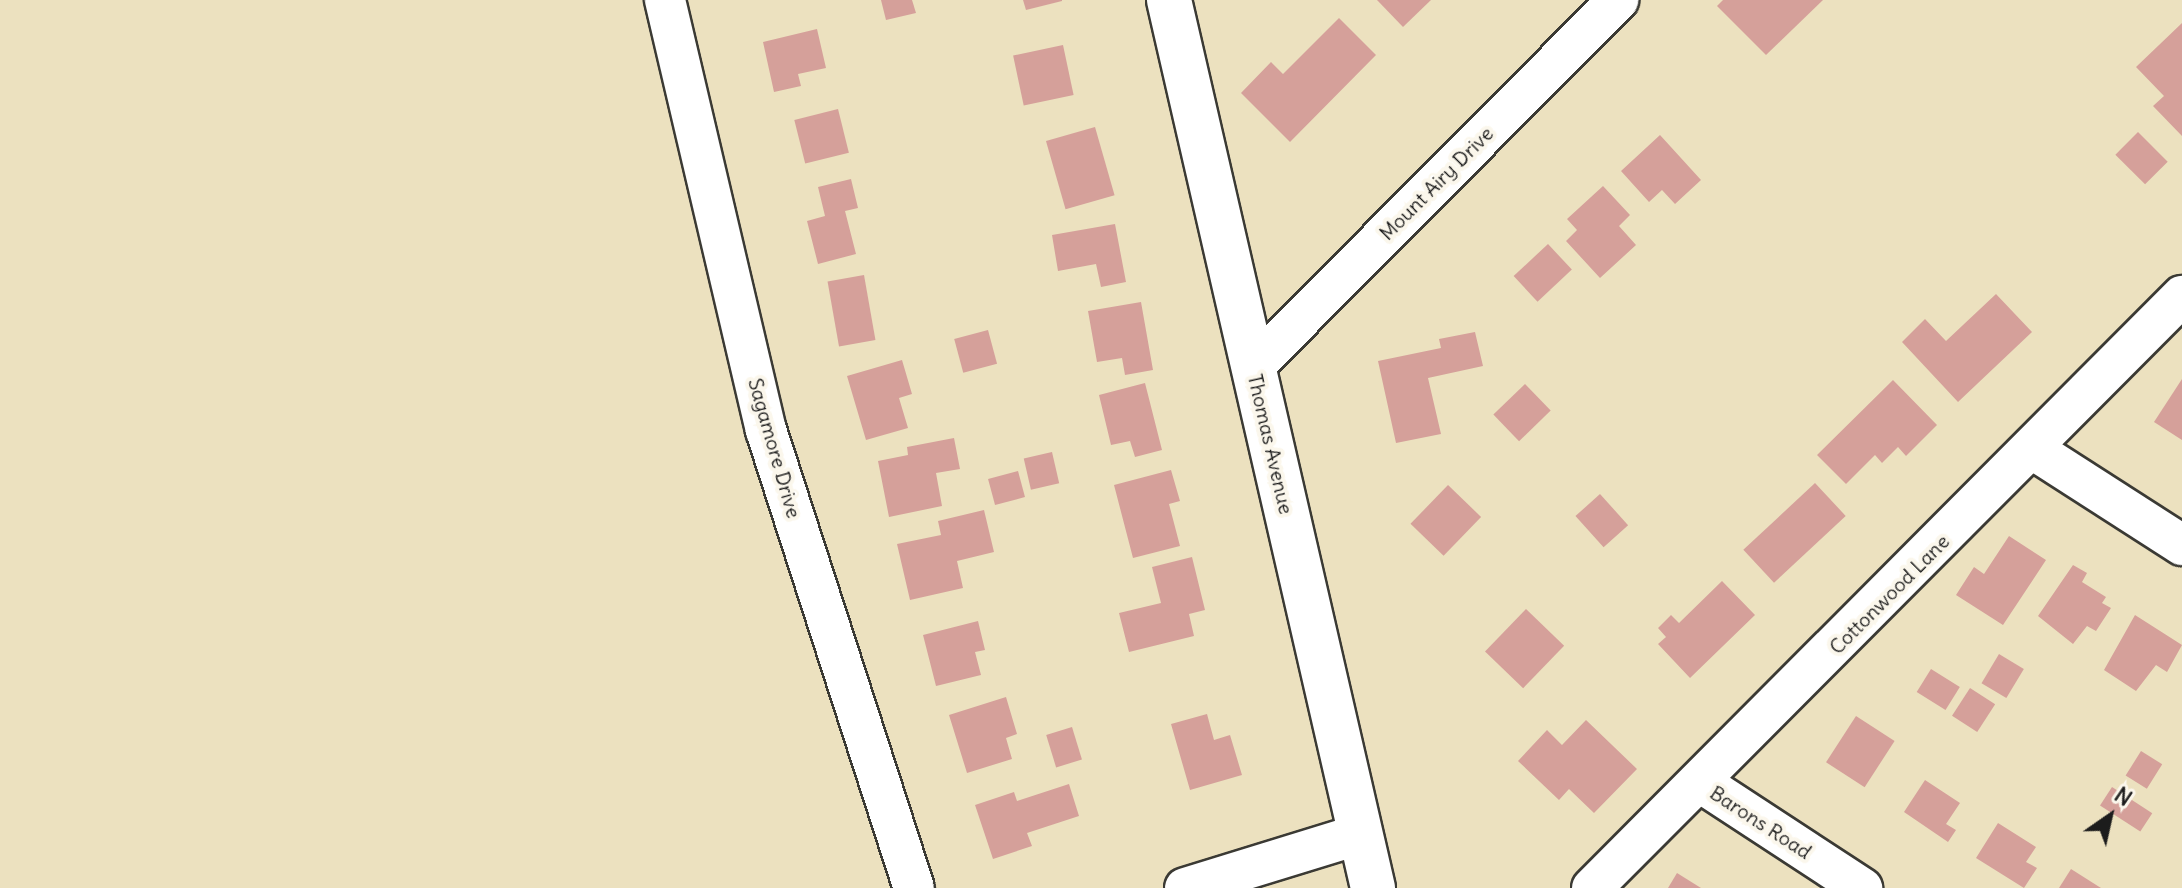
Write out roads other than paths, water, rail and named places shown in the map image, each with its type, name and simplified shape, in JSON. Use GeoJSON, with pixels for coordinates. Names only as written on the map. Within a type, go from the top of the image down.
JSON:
{"type":"FeatureCollection","features":[{"type":"Feature","properties":{"kind":"main road","name":"Thomas Avenue"},"geometry":{"type":"LineString","coordinates":[[1169,0],[1373,888]]}},
{"type":"Feature","properties":{"kind":"street","name":"Sagamore Drive"},"geometry":{"type":"LineString","coordinates":[[665,0],[766,430],[914,888]]}},
{"type":"Feature","properties":{"kind":"street","name":"Mount Airy Drive"},"geometry":{"type":"LineString","coordinates":[[1253,367],[1618,0]]}},
{"type":"Feature","properties":{"kind":"street","name":"Cottonwood Lane"},"geometry":{"type":"LineString","coordinates":[[1592,888],[2034,450],[2182,296]]}},
{"type":"Feature","properties":{"kind":"street"},"geometry":{"type":"LineString","coordinates":[[2034,450],[2182,545]]}},
{"type":"Feature","properties":{"kind":"street","name":"Barons Road"},"geometry":{"type":"LineString","coordinates":[[1700,782],[1862,888]]}},
{"type":"Feature","properties":{"kind":"street"},"geometry":{"type":"LineString","coordinates":[[1185,888],[1361,834]]}}]}
